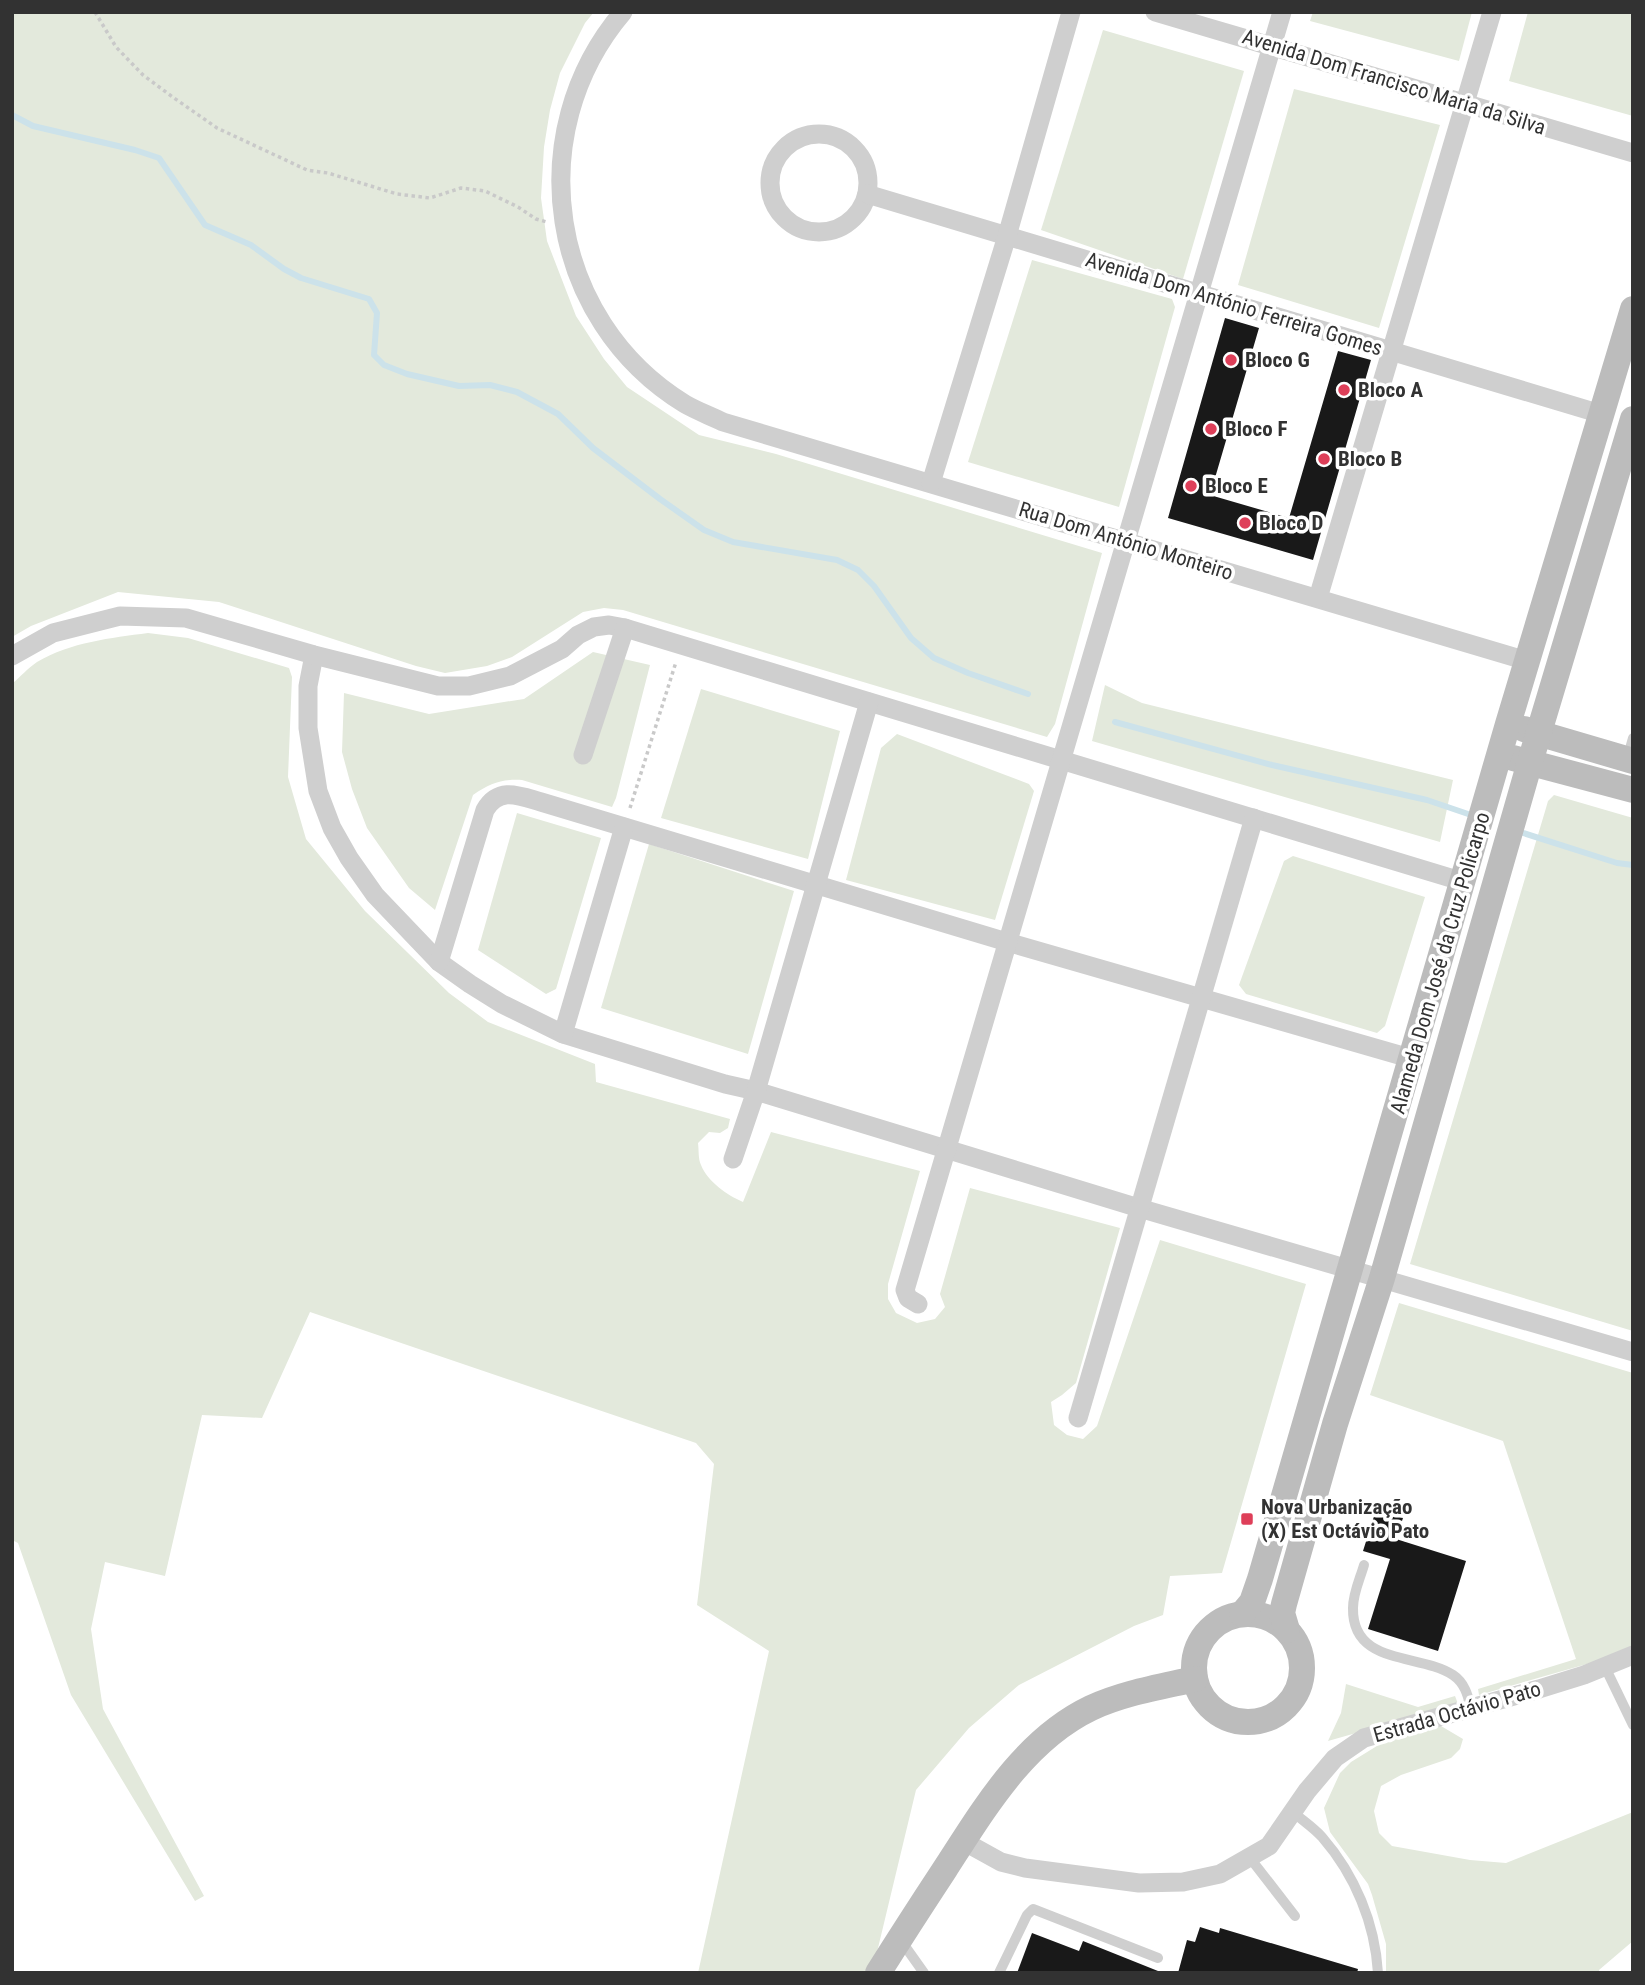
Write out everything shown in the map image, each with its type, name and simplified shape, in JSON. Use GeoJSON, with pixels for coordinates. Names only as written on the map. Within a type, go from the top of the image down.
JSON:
{"type":"FeatureCollection","features":[{"type":"Feature","properties":{"kind":"street","name":"Rua Dom António Monteiro"},"geometry":{"type":"LineString","coordinates":[[623,12],[606,34],[583,74],[569,113],[560,186],[565,228],[586,294],[605,326],[626,354],[686,404],[723,422],[1527,661]]}},
{"type":"Feature","properties":{"kind":"street"},"geometry":{"type":"LineString","coordinates":[[932,483],[1072,12]]}},
{"type":"Feature","properties":{"kind":"street","name":"Avenida Dom Francisco Maria da Silva"},"geometry":{"type":"LineString","coordinates":[[1155,12],[1633,153]]}},
{"type":"Feature","properties":{"kind":"street"},"geometry":{"type":"LineString","coordinates":[[918,1304],[908,1298],[905,1290],[1282,12]]}},
{"type":"Feature","properties":{"kind":"street"},"geometry":{"type":"LineString","coordinates":[[1318,598],[1492,12]]}},
{"type":"Feature","properties":{"kind":"street"},"geometry":{"type":"LineString","coordinates":[[824,134],[840,138],[853,148],[863,161],[868,177],[867,194],[861,208],[851,220],[838,228],[822,232],[807,230],[793,224],[781,214],[773,200],[770,184],[772,168],[780,153],[792,142],[807,135],[824,134]]}},
{"type":"Feature","properties":{"kind":"street","name":"Avenida Dom António Ferreira Gomes"},"geometry":{"type":"LineString","coordinates":[[867,194],[1601,414]]}},
{"type":"Feature","properties":{"kind":"street","name":"Alameda Dom José da Cruz Policarpo"},"geometry":{"type":"LineString","coordinates":[[1242,1614],[1252,1602],[1260,1579],[1352,1270],[1508,724],[1633,309]]}},
{"type":"Feature","properties":{"kind":"street","name":"Alameda Dom José da Cruz Policarpo"},"geometry":{"type":"LineString","coordinates":[[1287,1630],[1283,1620],[1284,1604],[1335,1424],[1382,1278],[1530,762],[1633,419]]}},
{"type":"Feature","properties":{"kind":"street"},"geometry":{"type":"LineString","coordinates":[[12,656],[53,633],[120,616],[186,618],[314,655],[438,686],[469,686],[510,677],[562,649],[578,635],[594,627],[609,625],[1464,882]]}},
{"type":"Feature","properties":{"kind":"street"},"geometry":{"type":"LineString","coordinates":[[583,755],[625,628]]}},
{"type":"Feature","properties":{"kind":"street"},"geometry":{"type":"LineString","coordinates":[[314,655],[308,686],[308,728],[318,791],[332,828],[375,895],[439,962],[502,1004],[563,1034],[725,1084],[1633,1352]]}},
{"type":"Feature","properties":{"kind":"street"},"geometry":{"type":"LineString","coordinates":[[733,1159],[869,702]]}},
{"type":"Feature","properties":{"kind":"street"},"geometry":{"type":"LineString","coordinates":[[1508,724],[1631,753]]}},
{"type":"Feature","properties":{"kind":"street"},"geometry":{"type":"LineString","coordinates":[[1500,754],[1633,790]]}},
{"type":"Feature","properties":{"kind":"street"},"geometry":{"type":"LineString","coordinates":[[439,962],[480,822],[490,802],[509,794],[1413,1059]]}},
{"type":"Feature","properties":{"kind":"street"},"geometry":{"type":"LineString","coordinates":[[1078,1418],[1254,818]]}},
{"type":"Feature","properties":{"kind":"street"},"geometry":{"type":"LineString","coordinates":[[563,1034],[624,827]]}},
{"type":"Feature","properties":{"kind":"street"},"geometry":{"type":"LineString","coordinates":[[1255,1614],[1267,1617],[1287,1630],[1294,1639],[1302,1660],[1301,1683],[1290,1703],[1271,1718],[1247,1723],[1223,1717],[1205,1701],[1195,1679],[1193,1666],[1200,1642],[1218,1623],[1229,1617],[1255,1614]]}},
{"type":"Feature","properties":{"kind":"street","name":"Estrada Octávio Pato"},"geometry":{"type":"LineString","coordinates":[[963,1841],[1001,1862],[1025,1868],[1139,1883],[1183,1882],[1220,1874],[1269,1846],[1307,1791],[1335,1758],[1364,1738],[1539,1689],[1633,1655]]}},
{"type":"Feature","properties":{"kind":"street"},"geometry":{"type":"LineString","coordinates":[[878,1973],[963,1841],[1023,1759],[1058,1728],[1091,1708],[1125,1696],[1195,1679]]}},
{"type":"Feature","properties":{"kind":"lane"},"geometry":{"type":"LineString","coordinates":[[1364,1565],[1353,1611],[1357,1628],[1366,1642],[1380,1651],[1452,1675],[1467,1692],[1471,1708]]}},
{"type":"Feature","properties":{"kind":"lane"},"geometry":{"type":"LineString","coordinates":[[1605,1667],[1633,1726]]}},
{"type":"Feature","properties":{"kind":"lane"},"geometry":{"type":"LineString","coordinates":[[1293,1811],[1321,1836],[1340,1862],[1363,1903],[1374,1941],[1378,1973]]}},
{"type":"Feature","properties":{"kind":"lane"},"geometry":{"type":"LineString","coordinates":[[1250,1857],[1295,1916]]}},
{"type":"Feature","properties":{"kind":"lane"},"geometry":{"type":"LineString","coordinates":[[999,1973],[1033,1909],[1158,1958]]}},
{"type":"Feature","properties":{"kind":"lane"},"geometry":{"type":"LineString","coordinates":[[900,1939],[924,1973]]}},
{"type":"Feature","properties":{"kind":"path"},"geometry":{"type":"LineString","coordinates":[[95,12],[116,47],[143,75],[217,128],[307,170],[328,173],[397,194],[430,198],[461,188],[485,191],[536,219],[565,228]]}},
{"type":"Feature","properties":{"kind":"path"},"geometry":{"type":"LineString","coordinates":[[624,827],[681,645]]}},
{"type":"Feature","properties":{"kind":"shaded area"},"geometry":{"type":"Polygon","coordinates":[[[12,12],[594,12],[585,23],[560,73],[544,147],[541,198],[547,241],[576,316],[604,359],[627,387],[699,435],[776,454],[1102,553],[1055,724],[1047,737],[623,610],[604,608],[583,612],[512,657],[487,666],[445,673],[219,602],[118,592],[31,626],[12,637],[12,12]]]}},
{"type":"Feature","properties":{"kind":"shaded area"},"geometry":{"type":"Polygon","coordinates":[[[1313,12],[1472,12],[1459,61],[1310,21],[1313,12]]]}},
{"type":"Feature","properties":{"kind":"shaded area"},"geometry":{"type":"Polygon","coordinates":[[[1528,12],[1633,12],[1633,116],[1509,81],[1528,12]]]}},
{"type":"Feature","properties":{"kind":"shaded area"},"geometry":{"type":"Polygon","coordinates":[[[1103,30],[1244,71],[1183,279],[1041,230],[1103,30]]]}},
{"type":"Feature","properties":{"kind":"shaded area"},"geometry":{"type":"Polygon","coordinates":[[[1294,89],[1440,125],[1379,328],[1238,285],[1294,89]]]}},
{"type":"Feature","properties":{"kind":"shaded area"},"geometry":{"type":"Polygon","coordinates":[[[1032,260],[1172,299],[1175,307],[1119,507],[968,462],[1032,260]]]}},
{"type":"Feature","properties":{"kind":"shaded area"},"geometry":{"type":"Polygon","coordinates":[[[148,633],[188,638],[289,668],[292,677],[288,777],[306,839],[365,911],[449,993],[488,1022],[595,1064],[596,1082],[730,1119],[728,1128],[720,1133],[709,1132],[698,1143],[699,1160],[704,1171],[725,1192],[743,1202],[771,1132],[920,1171],[888,1284],[888,1299],[896,1313],[917,1323],[935,1319],[945,1307],[940,1294],[970,1188],[1120,1228],[1076,1383],[1051,1402],[1054,1425],[1067,1435],[1083,1439],[1097,1426],[1160,1240],[1306,1284],[1222,1573],[1170,1576],[1163,1615],[1134,1626],[1019,1685],[969,1728],[916,1790],[872,1973],[698,1973],[769,1651],[697,1605],[714,1464],[696,1443],[310,1312],[262,1418],[202,1415],[165,1576],[105,1562],[91,1629],[103,1709],[204,1896],[195,1901],[71,1695],[18,1543],[12,1540],[12,684],[37,662],[63,650],[91,642],[148,633]]]}},
{"type":"Feature","properties":{"kind":"shaded area"},"geometry":{"type":"Polygon","coordinates":[[[593,652],[650,665],[612,807],[522,780],[502,781],[479,791],[473,795],[435,910],[409,888],[367,828],[342,752],[344,693],[429,714],[524,699],[593,652]]]}},
{"type":"Feature","properties":{"kind":"shaded area"},"geometry":{"type":"Polygon","coordinates":[[[1105,685],[1142,703],[1453,780],[1440,842],[1092,741],[1105,685]]]}},
{"type":"Feature","properties":{"kind":"shaded area"},"geometry":{"type":"Polygon","coordinates":[[[701,689],[840,731],[808,859],[661,818],[701,689]]]}},
{"type":"Feature","properties":{"kind":"shaded area"},"geometry":{"type":"Polygon","coordinates":[[[897,734],[1029,784],[1034,791],[995,920],[846,880],[881,748],[897,734]]]}},
{"type":"Feature","properties":{"kind":"shaded area"},"geometry":{"type":"Polygon","coordinates":[[[1554,795],[1633,818],[1633,1331],[1410,1264],[1548,801],[1554,795]]]}},
{"type":"Feature","properties":{"kind":"shaded area"},"geometry":{"type":"Polygon","coordinates":[[[517,813],[601,838],[556,989],[546,994],[478,950],[517,813]]]}},
{"type":"Feature","properties":{"kind":"shaded area"},"geometry":{"type":"Polygon","coordinates":[[[649,844],[794,891],[748,1054],[601,1008],[649,844]]]}},
{"type":"Feature","properties":{"kind":"shaded area"},"geometry":{"type":"Polygon","coordinates":[[[1293,856],[1425,897],[1385,1026],[1377,1033],[1246,994],[1239,985],[1284,861],[1293,856]]]}},
{"type":"Feature","properties":{"kind":"shaded area"},"geometry":{"type":"Polygon","coordinates":[[[1399,1303],[1633,1373],[1633,1646],[1594,1662],[1479,1695],[1478,1689],[1576,1659],[1503,1441],[1370,1395],[1399,1303]]]}},
{"type":"Feature","properties":{"kind":"shaded area"},"geometry":{"type":"Polygon","coordinates":[[[1346,1684],[1418,1707],[1455,1696],[1458,1704],[1328,1741],[1341,1713],[1346,1684]]]}},
{"type":"Feature","properties":{"kind":"shaded area"},"geometry":{"type":"Polygon","coordinates":[[[1441,1726],[1463,1739],[1460,1749],[1451,1758],[1401,1775],[1381,1786],[1374,1811],[1379,1833],[1392,1846],[1470,1860],[1506,1863],[1633,1812],[1633,1941],[1599,1970],[1599,1973],[1386,1973],[1386,1944],[1368,1884],[1330,1832],[1324,1808],[1340,1773],[1351,1762],[1385,1741],[1441,1726]]]}},
{"type":"Feature","properties":{"kind":"building"},"geometry":{"type":"Polygon","coordinates":[[[1225,318],[1259,328],[1210,495],[1289,518],[1338,351],[1371,360],[1313,560],[1168,518],[1225,318]]]}},
{"type":"Feature","properties":{"kind":"building"},"geometry":{"type":"Polygon","coordinates":[[[1376,1510],[1403,1518],[1396,1539],[1466,1561],[1438,1651],[1368,1629],[1390,1559],[1363,1551],[1376,1510]]]}},
{"type":"Feature","properties":{"kind":"building"},"geometry":{"type":"Polygon","coordinates":[[[1200,1927],[1219,1933],[1220,1928],[1358,1969],[1357,1973],[1178,1973],[1187,1940],[1195,1942],[1200,1927]]]}},
{"type":"Feature","properties":{"kind":"building"},"geometry":{"type":"Polygon","coordinates":[[[1032,1933],[1079,1951],[1083,1941],[1163,1973],[1017,1973],[1032,1933]]]}},
{"type":"Feature","properties":{"kind":"waterway"},"geometry":{"type":"LineString","coordinates":[[12,115],[33,126],[159,158],[205,225],[251,245],[301,278],[369,299],[377,313],[374,355],[384,365],[407,374],[459,386],[490,385],[517,392],[558,414],[593,448],[704,530],[733,542],[837,560],[858,570],[874,586],[911,638],[934,658],[1028,694]]}},
{"type":"Feature","properties":{"kind":"waterway"},"geometry":{"type":"LineString","coordinates":[[1115,722],[1272,765],[1427,800],[1474,816]]}},
{"type":"Feature","properties":{"kind":"waterway"},"geometry":{"type":"LineString","coordinates":[[1517,831],[1617,863],[1633,865]]}},
{"type":"Feature","properties":{"kind":"place","name":"Bloco G"},"geometry":{"type":"Point","coordinates":[1231,360]}},
{"type":"Feature","properties":{"kind":"place","name":"Bloco A"},"geometry":{"type":"Point","coordinates":[1344,390]}},
{"type":"Feature","properties":{"kind":"place","name":"Bloco F"},"geometry":{"type":"Point","coordinates":[1211,429]}},
{"type":"Feature","properties":{"kind":"place","name":"Bloco B"},"geometry":{"type":"Point","coordinates":[1324,459]}},
{"type":"Feature","properties":{"kind":"place","name":"Bloco E"},"geometry":{"type":"Point","coordinates":[1191,486]}},
{"type":"Feature","properties":{"kind":"place","name":"Bloco D"},"geometry":{"type":"Point","coordinates":[1245,523]}},
{"type":"Feature","properties":{"kind":"place","name":"Nova Urbanização (X) Est Octávio Pato"},"geometry":{"type":"Point","coordinates":[1247,1519]}}]}
